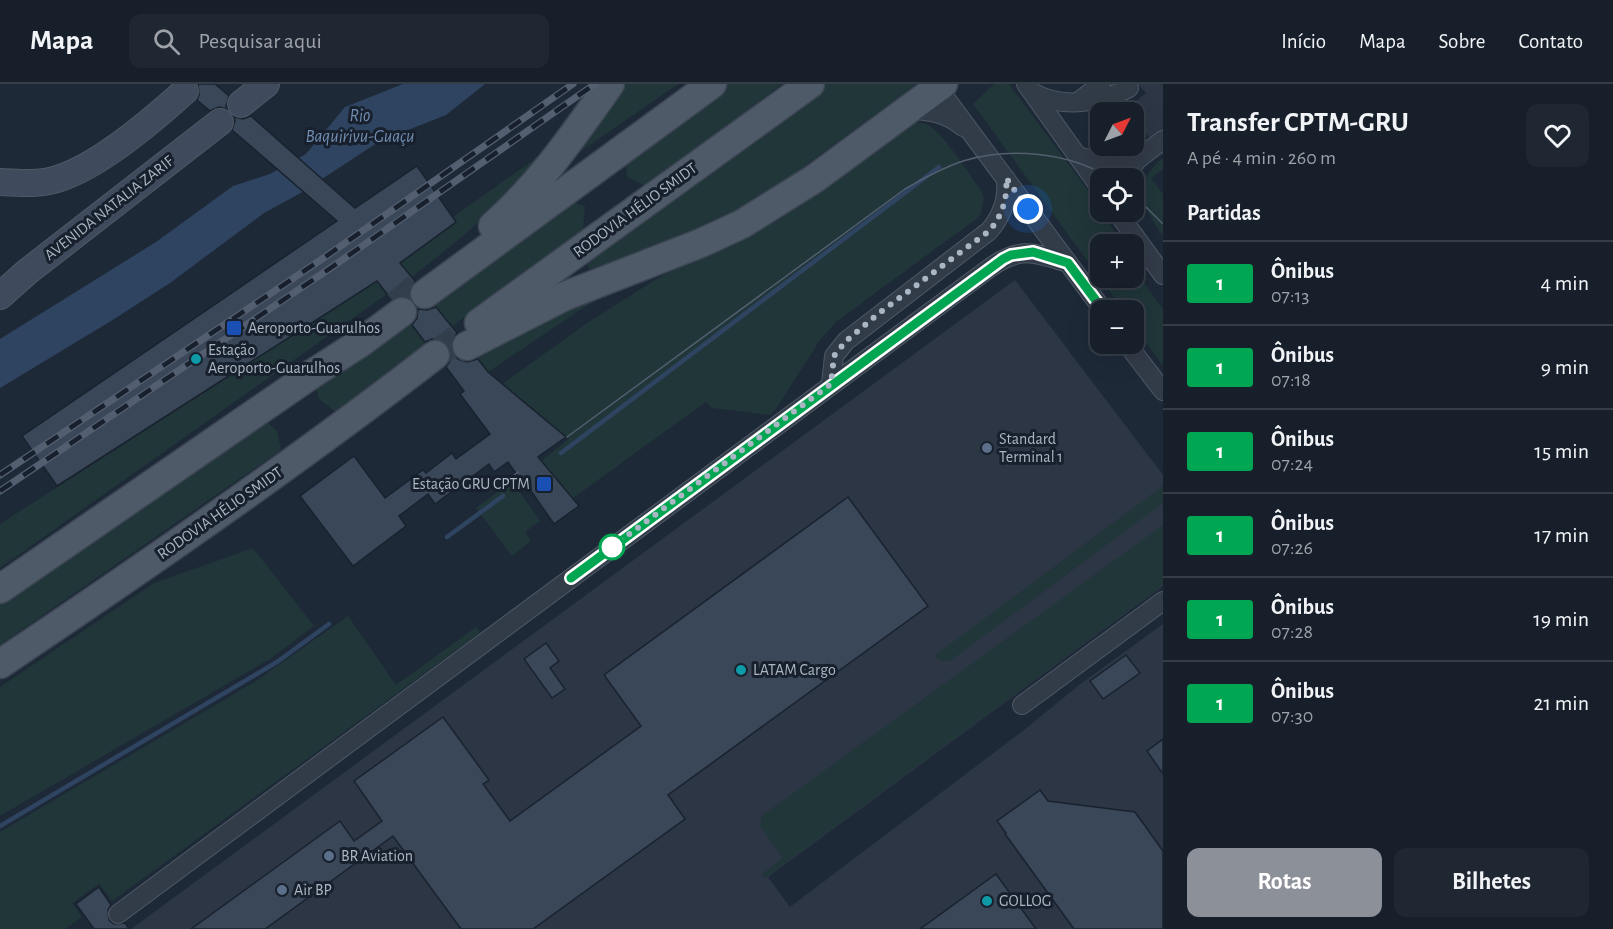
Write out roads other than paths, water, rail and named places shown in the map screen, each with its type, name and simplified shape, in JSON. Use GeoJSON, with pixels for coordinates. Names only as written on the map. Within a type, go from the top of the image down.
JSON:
{"type":"FeatureCollection","features":[{"type":"Feature","properties":{"kind":"main road"},"geometry":{"type":"LineString","coordinates":[[241,104],[266,84]]}},
{"type":"Feature","properties":{"kind":"main road"},"geometry":{"type":"LineString","coordinates":[[610,84],[564,150],[516,205],[422,290],[712,84]]}},
{"type":"Feature","properties":{"kind":"main road","name":"RODOVIA HÉLIO SMIDT"},"geometry":{"type":"LineString","coordinates":[[810,84],[463,341],[565,296],[693,247],[742,224],[814,179],[909,109]]}},
{"type":"Feature","properties":{"kind":"main road"},"geometry":{"type":"LineString","coordinates":[[909,109],[939,85]]}},
{"type":"Feature","properties":{"kind":"main road"},"geometry":{"type":"LineString","coordinates":[[0,182],[25,183],[59,179],[92,163],[185,92]]}},
{"type":"Feature","properties":{"kind":"main road","name":"AVENIDA NATALIA ZARIF"},"geometry":{"type":"LineString","coordinates":[[0,296],[27,272],[220,122]]}},
{"type":"Feature","properties":{"kind":"main road"},"geometry":{"type":"LineString","coordinates":[[0,590],[360,343],[399,309]]}},
{"type":"Feature","properties":{"kind":"main road","name":"RODOVIA HÉLIO SMIDT"},"geometry":{"type":"LineString","coordinates":[[0,664],[108,592],[374,403],[406,389],[439,359]]}},
{"type":"Feature","properties":{"kind":"street"},"geometry":{"type":"LineString","coordinates":[[1077,103],[1101,84]]}},
{"type":"Feature","properties":{"kind":"street"},"geometry":{"type":"LineString","coordinates":[[939,85],[975,138],[1095,300]]}},
{"type":"Feature","properties":{"kind":"street"},"geometry":{"type":"LineString","coordinates":[[1029,87],[1048,101],[1077,103],[1104,99],[1124,86]]}},
{"type":"Feature","properties":{"kind":"street"},"geometry":{"type":"LineString","coordinates":[[1029,87],[1090,173]]}},
{"type":"Feature","properties":{"kind":"street"},"geometry":{"type":"LineString","coordinates":[[909,109],[938,112],[956,121],[975,138]]}},
{"type":"Feature","properties":{"kind":"street"},"geometry":{"type":"LineString","coordinates":[[1132,168],[1137,160],[1163,140]]}},
{"type":"Feature","properties":{"kind":"street"},"geometry":{"type":"LineString","coordinates":[[1078,156],[1109,165],[1137,160]]}},
{"type":"Feature","properties":{"kind":"street"},"geometry":{"type":"LineString","coordinates":[[831,384],[834,356],[846,341],[878,314],[989,231],[998,221],[1005,198],[1006,178]]}},
{"type":"Feature","properties":{"kind":"street"},"geometry":{"type":"LineString","coordinates":[[1124,222],[1163,275]]}},
{"type":"Feature","properties":{"kind":"street"},"geometry":{"type":"LineString","coordinates":[[118,914],[831,384],[898,338],[1003,259],[1011,255],[1033,252],[1068,263]]}},
{"type":"Feature","properties":{"kind":"street"},"geometry":{"type":"LineString","coordinates":[[1135,354],[1160,384]]}},
{"type":"Feature","properties":{"kind":"street"},"geometry":{"type":"LineString","coordinates":[[1022,705],[1163,601]]}},
{"type":"Feature","properties":{"kind":"water","name":"Rio Baquirivu-Guaçu"},"geometry":{"type":"Polygon","coordinates":[[[403,84],[485,84],[446,115],[380,141],[299,194],[264,213],[170,283],[0,388],[0,339],[156,242],[233,186],[270,174],[306,154],[345,107],[403,84]]]}},
{"type":"Feature","properties":{"kind":"waterway"},"geometry":{"type":"LineString","coordinates":[[561,453],[939,167]]}},
{"type":"Feature","properties":{"kind":"waterway"},"geometry":{"type":"LineString","coordinates":[[447,537],[503,496]]}},
{"type":"Feature","properties":{"kind":"waterway"},"geometry":{"type":"LineString","coordinates":[[0,826],[277,662],[329,624]]}},
{"type":"Feature","properties":{"kind":"tunnel"},"geometry":{"type":"LineString","coordinates":[[396,305],[419,286]]}},
{"type":"Feature","properties":{"kind":"tunnel"},"geometry":{"type":"LineString","coordinates":[[435,355],[460,337]]}},
{"type":"Feature","properties":{"kind":"tram line"},"geometry":{"type":"LineString","coordinates":[[567,437],[905,189],[926,177],[963,161],[1000,154],[1019,153],[1058,158],[1091,168]]}},
{"type":"Feature","properties":{"kind":"tram line"},"geometry":{"type":"LineString","coordinates":[[1144,205],[1163,224]]}},
{"type":"Feature","properties":{"kind":"tram line"},"geometry":{"type":"LineString","coordinates":[[497,489],[518,472]]}},
{"type":"Feature","properties":{"kind":"railway"},"geometry":{"type":"LineString","coordinates":[[0,475],[325,257],[573,84]]}},
{"type":"Feature","properties":{"kind":"railway"},"geometry":{"type":"LineString","coordinates":[[0,491],[332,267],[595,84]]}},
{"type":"Feature","properties":{"kind":"place","name":"Aeroporto-Guarulhos"},"geometry":{"type":"Point","coordinates":[234,328]}},
{"type":"Feature","properties":{"kind":"place","name":"Estação Aeroporto-Guarulhos"},"geometry":{"type":"Point","coordinates":[196,359]}},
{"type":"Feature","properties":{"kind":"place","name":"Standard Terminal 1"},"geometry":{"type":"Point","coordinates":[987,448]}},
{"type":"Feature","properties":{"kind":"place","name":"Estação GRU CPTM"},"geometry":{"type":"Point","coordinates":[544,484]}},
{"type":"Feature","properties":{"kind":"place","name":"LATAM Cargo"},"geometry":{"type":"Point","coordinates":[741,670]}},
{"type":"Feature","properties":{"kind":"place","name":"BR Aviation"},"geometry":{"type":"Point","coordinates":[329,856]}},
{"type":"Feature","properties":{"kind":"place","name":"Air BP"},"geometry":{"type":"Point","coordinates":[282,890]}},
{"type":"Feature","properties":{"kind":"place","name":"GOLLOG"},"geometry":{"type":"Point","coordinates":[987,901]}}]}
